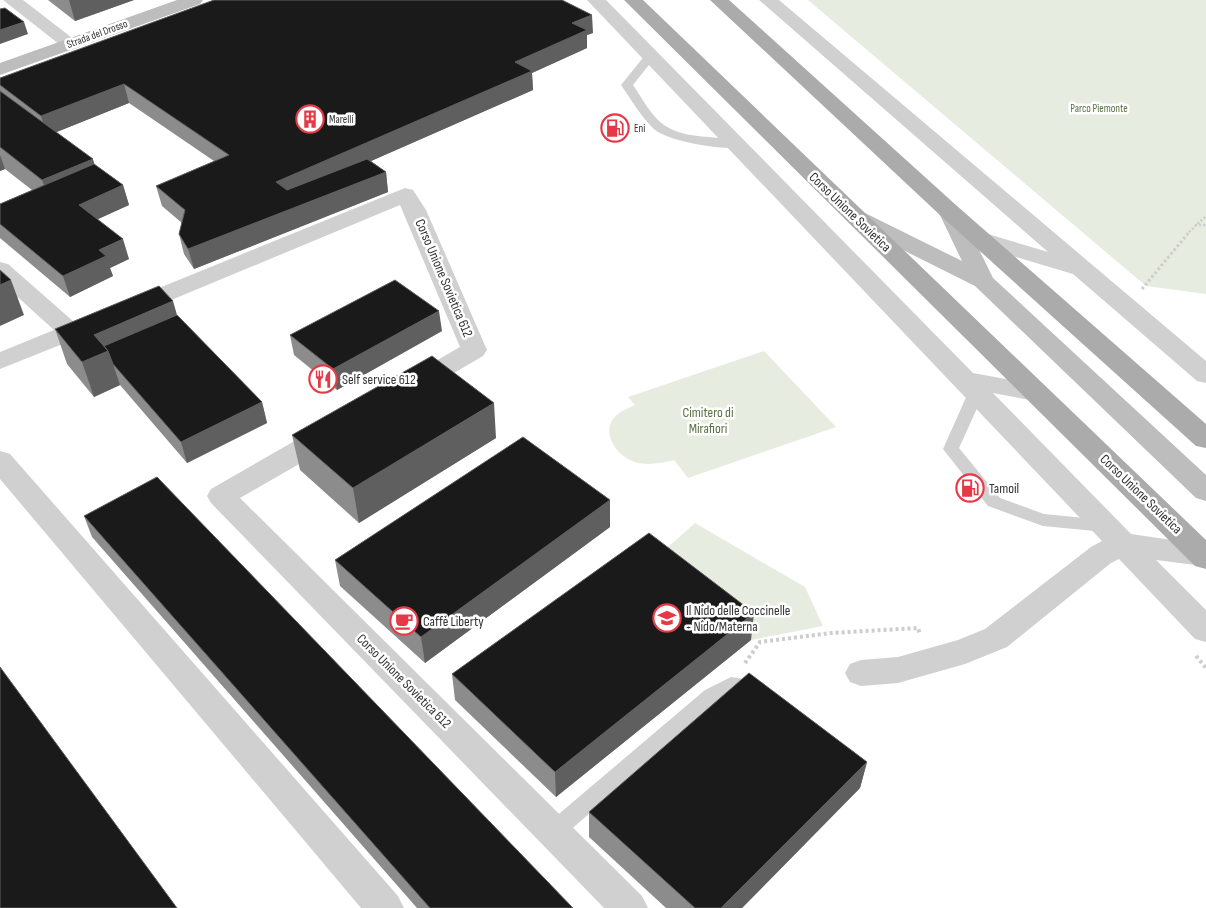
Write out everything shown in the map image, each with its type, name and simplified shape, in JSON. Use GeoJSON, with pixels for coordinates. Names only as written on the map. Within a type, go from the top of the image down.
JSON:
{"type":"FeatureCollection","features":[{"type":"Feature","properties":{"kind":"main road","name":"Corso Unione Sovietica"},"geometry":{"type":"LineString","coordinates":[[633,0],[1205,557]]}},
{"type":"Feature","properties":{"kind":"main road"},"geometry":{"type":"LineString","coordinates":[[719,0],[949,211],[1206,439]]}},
{"type":"Feature","properties":{"kind":"street"},"geometry":{"type":"LineString","coordinates":[[12,0],[64,38]]}},
{"type":"Feature","properties":{"kind":"street","name":"Strada del Drosso"},"geometry":{"type":"LineString","coordinates":[[0,69],[64,38],[154,0]]}},
{"type":"Feature","properties":{"kind":"street","name":"Strada del Drosso"},"geometry":{"type":"LineString","coordinates":[[0,54],[64,38],[194,0]]}},
{"type":"Feature","properties":{"kind":"street"},"geometry":{"type":"LineString","coordinates":[[596,0],[1206,630]]}},
{"type":"Feature","properties":{"kind":"street"},"geometry":{"type":"LineString","coordinates":[[768,0],[1206,375]]}},
{"type":"Feature","properties":{"kind":"street"},"geometry":{"type":"LineString","coordinates":[[647,53],[665,32]]}},
{"type":"Feature","properties":{"kind":"street","name":"Corso Unione Sovietica 612"},"geometry":{"type":"LineString","coordinates":[[0,361],[405,195],[415,210],[474,350],[390,399]]}},
{"type":"Feature","properties":{"kind":"street"},"geometry":{"type":"LineString","coordinates":[[949,211],[983,281]]}},
{"type":"Feature","properties":{"kind":"street"},"geometry":{"type":"LineString","coordinates":[[857,218],[983,281],[1206,491]]}},
{"type":"Feature","properties":{"kind":"street"},"geometry":{"type":"LineString","coordinates":[[981,239],[1084,271]]}},
{"type":"Feature","properties":{"kind":"street"},"geometry":{"type":"LineString","coordinates":[[0,270],[71,332]]}},
{"type":"Feature","properties":{"kind":"street"},"geometry":{"type":"LineString","coordinates":[[970,386],[1035,392]]}},
{"type":"Feature","properties":{"kind":"street","name":"Corso Unione Sovietica 612"},"geometry":{"type":"LineString","coordinates":[[356,419],[221,496],[630,908]]}},
{"type":"Feature","properties":{"kind":"street"},"geometry":{"type":"LineString","coordinates":[[0,460],[385,908]]}},
{"type":"Feature","properties":{"kind":"street"},"geometry":{"type":"LineString","coordinates":[[861,673],[898,670],[965,651],[996,638],[1101,555],[1114,535]]}},
{"type":"Feature","properties":{"kind":"street","name":"Corso Unione Sovietica"},"geometry":{"type":"LineString","coordinates":[[1114,535],[1205,557]]}},
{"type":"Feature","properties":{"kind":"lane"},"geometry":{"type":"LineString","coordinates":[[647,53],[627,85],[660,128],[690,138],[715,143],[736,144]]}},
{"type":"Feature","properties":{"kind":"lane"},"geometry":{"type":"LineString","coordinates":[[970,386],[951,449],[994,502],[1043,520],[1114,535]]}},
{"type":"Feature","properties":{"kind":"lane"},"geometry":{"type":"LineString","coordinates":[[554,831],[712,696],[731,685],[755,687],[770,699]]}},
{"type":"Feature","properties":{"kind":"path"},"geometry":{"type":"LineString","coordinates":[[1127,307],[1195,225],[1206,216]]}},
{"type":"Feature","properties":{"kind":"path"},"geometry":{"type":"LineString","coordinates":[[1195,225],[1206,226]]}},
{"type":"Feature","properties":{"kind":"path"},"geometry":{"type":"LineString","coordinates":[[731,685],[760,642],[831,633],[918,628],[931,660]]}},
{"type":"Feature","properties":{"kind":"green space","name":"Parco Piemonte"},"geometry":{"type":"Polygon","coordinates":[[[808,0],[1206,0],[1206,294],[1146,286],[808,0]]]}},
{"type":"Feature","properties":{"kind":"green space","name":"Cimitero di Mirafiori"},"geometry":{"type":"Polygon","coordinates":[[[764,351],[836,427],[688,478],[674,460],[645,464],[628,459],[616,449],[612,442],[610,427],[612,420],[618,414],[635,405],[628,397],[764,351]]]}},
{"type":"Feature","properties":{"kind":"green space"},"geometry":{"type":"Polygon","coordinates":[[[695,523],[805,587],[823,626],[751,640],[651,562],[695,523]]]}},
{"type":"Feature","properties":{"kind":"building","name":"Marelli"},"geometry":{"type":"Polygon","coordinates":[[[214,0],[562,0],[592,15],[572,23],[587,30],[515,62],[532,71],[276,182],[287,190],[367,159],[386,172],[188,249],[179,234],[185,210],[156,186],[229,155],[124,84],[41,116],[0,85],[0,78],[214,0]]]}},
{"type":"Feature","properties":{"kind":"building"},"geometry":{"type":"Polygon","coordinates":[[[5,8],[24,22],[0,30],[0,9],[5,8]]]}},
{"type":"Feature","properties":{"kind":"building"},"geometry":{"type":"Polygon","coordinates":[[[0,91],[93,159],[42,180],[0,147],[0,91]]]}},
{"type":"Feature","properties":{"kind":"building"},"geometry":{"type":"Polygon","coordinates":[[[94,164],[123,185],[79,205],[123,239],[99,250],[106,256],[63,276],[0,224],[0,204],[94,164]]]}},
{"type":"Feature","properties":{"kind":"building"},"geometry":{"type":"Polygon","coordinates":[[[0,270],[11,280],[0,285],[0,270]]]}},
{"type":"Feature","properties":{"kind":"building"},"geometry":{"type":"Polygon","coordinates":[[[395,280],[439,311],[333,369],[290,335],[395,280]]]}},
{"type":"Feature","properties":{"kind":"building"},"geometry":{"type":"Polygon","coordinates":[[[159,286],[173,301],[94,335],[108,351],[82,362],[55,329],[159,286]]]}},
{"type":"Feature","properties":{"kind":"building"},"geometry":{"type":"Polygon","coordinates":[[[177,315],[262,402],[181,442],[113,364],[104,346],[177,315]]]}},
{"type":"Feature","properties":{"kind":"building"},"geometry":{"type":"Polygon","coordinates":[[[432,356],[494,403],[353,488],[292,435],[432,356]]]}},
{"type":"Feature","properties":{"kind":"building"},"geometry":{"type":"Polygon","coordinates":[[[523,437],[610,500],[421,637],[335,560],[523,437]]]}},
{"type":"Feature","properties":{"kind":"building"},"geometry":{"type":"Polygon","coordinates":[[[157,477],[573,908],[430,908],[84,516],[157,477]]]}},
{"type":"Feature","properties":{"kind":"building"},"geometry":{"type":"Polygon","coordinates":[[[649,533],[754,613],[555,772],[452,674],[649,533]]]}},
{"type":"Feature","properties":{"kind":"building"},"geometry":{"type":"Polygon","coordinates":[[[0,667],[177,908],[0,908],[0,667]]]}},
{"type":"Feature","properties":{"kind":"building"},"geometry":{"type":"Polygon","coordinates":[[[749,673],[867,762],[721,908],[695,908],[589,812],[749,673]]]}},
{"type":"Feature","properties":{"kind":"place","name":"Marelli"},"geometry":{"type":"Point","coordinates":[310,119]}},
{"type":"Feature","properties":{"kind":"place","name":"Eni"},"geometry":{"type":"Point","coordinates":[615,128]}},
{"type":"Feature","properties":{"kind":"place","name":"Self service 612"},"geometry":{"type":"Point","coordinates":[323,379]}},
{"type":"Feature","properties":{"kind":"place","name":"Tamoil"},"geometry":{"type":"Point","coordinates":[970,488]}},
{"type":"Feature","properties":{"kind":"place","name":"Il Nido delle Coccinelle - Nido/Materna"},"geometry":{"type":"Point","coordinates":[667,618]}},
{"type":"Feature","properties":{"kind":"place","name":"Caffè Liberty"},"geometry":{"type":"Point","coordinates":[404,621]}}]}
